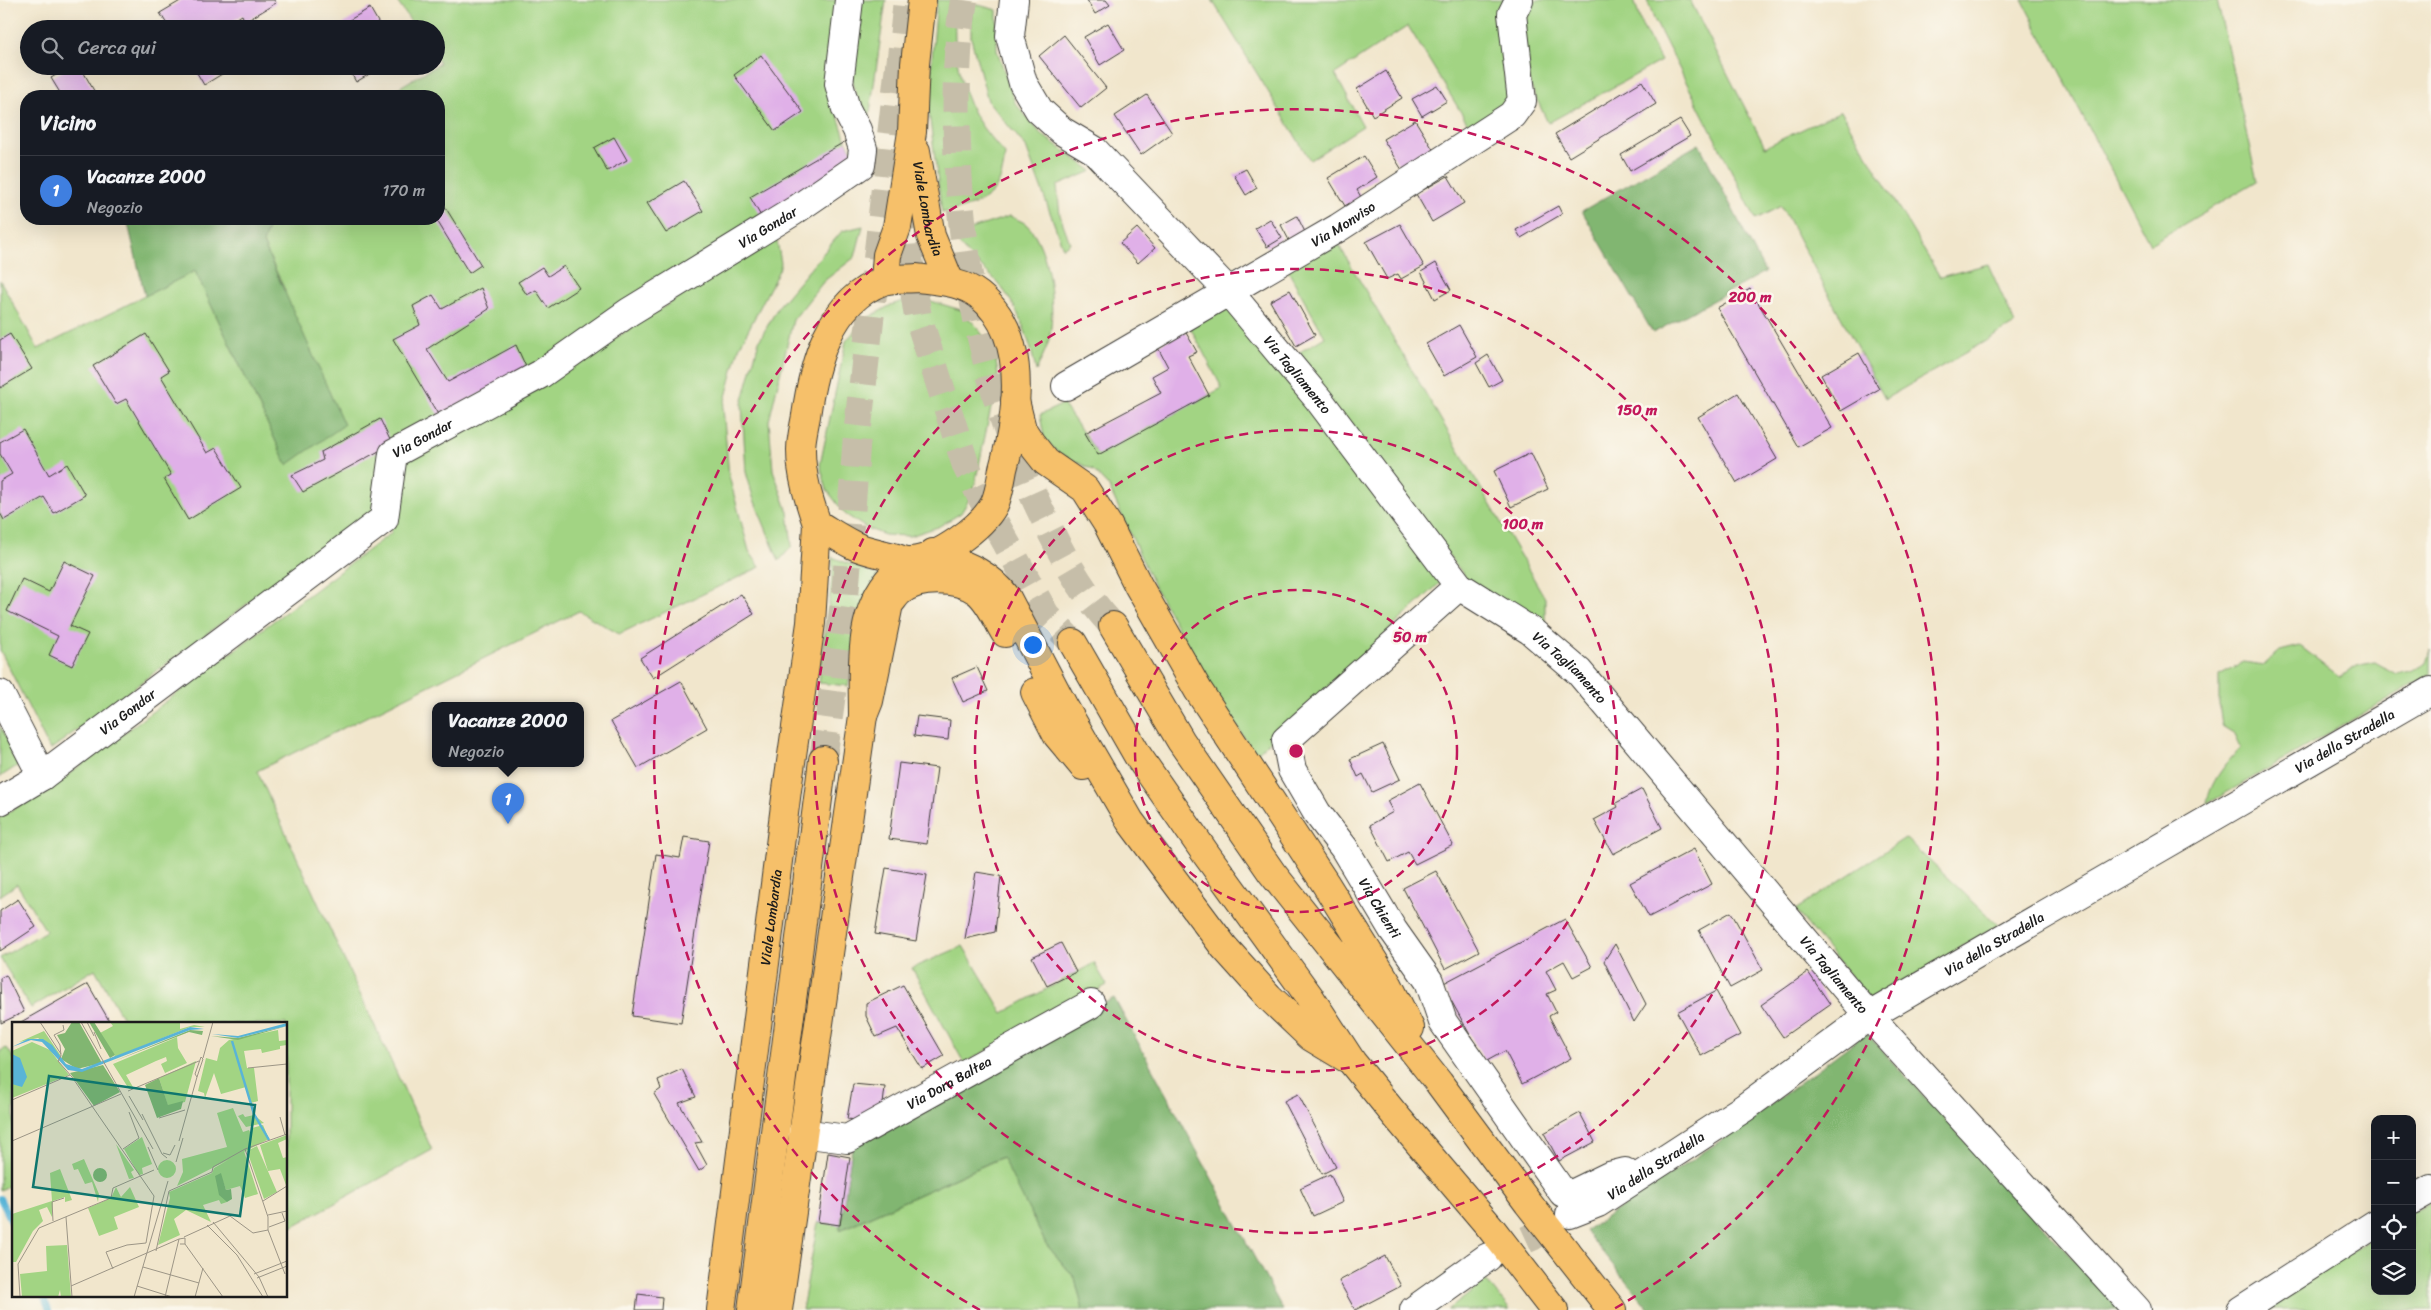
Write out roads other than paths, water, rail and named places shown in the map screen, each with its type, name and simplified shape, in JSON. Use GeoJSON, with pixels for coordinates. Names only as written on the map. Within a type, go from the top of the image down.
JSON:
{"type":"FeatureCollection","features":[{"type":"Feature","properties":{"kind":"main road","name":"Viale Lombardia"},"geometry":{"type":"LineString","coordinates":[[885,280],[887,255],[897,227],[912,132],[915,64],[922,0]]}},
{"type":"Feature","properties":{"kind":"main road","name":"Viale Lombardia"},"geometry":{"type":"LineString","coordinates":[[912,132],[931,236],[950,282]]}},
{"type":"Feature","properties":{"kind":"main road"},"geometry":{"type":"LineString","coordinates":[[778,1310],[863,716],[863,642],[873,606],[892,576],[922,558],[962,539],[980,525],[994,504],[1007,455],[1015,400],[1017,372],[1011,347],[1003,326],[979,295],[965,286],[950,282],[917,278],[885,280],[863,291],[845,308],[835,322],[817,358],[800,449],[805,486],[817,524],[854,546],[922,558],[977,570],[997,584],[1007,598],[1063,705],[1130,821]]}},
{"type":"Feature","properties":{"kind":"main road"},"geometry":{"type":"LineString","coordinates":[[1015,400],[1022,429],[1031,443],[1046,462],[1085,489],[1108,525],[1138,585],[1198,690],[1325,883],[1384,978],[1438,1083]]}},
{"type":"Feature","properties":{"kind":"main road","name":"Viale Lombardia"},"geometry":{"type":"LineString","coordinates":[[721,1310],[787,790],[811,623],[817,524]]}},
{"type":"Feature","properties":{"kind":"main road"},"geometry":{"type":"LineString","coordinates":[[863,716],[869,702],[889,604],[899,592],[912,586],[944,581],[961,583],[978,592],[989,605],[1057,735],[1130,821],[1224,947],[1269,997],[1311,1037],[1352,1062]]}},
{"type":"Feature","properties":{"kind":"main road"},"geometry":{"type":"LineString","coordinates":[[1113,626],[1181,741],[1272,873],[1438,1083],[1528,1203],[1612,1310]]}},
{"type":"Feature","properties":{"kind":"main road"},"geometry":{"type":"LineString","coordinates":[[1073,643],[1138,756],[1309,996],[1352,1062],[1394,1115],[1490,1227],[1554,1310]]}},
{"type":"Feature","properties":{"kind":"main road"},"geometry":{"type":"LineString","coordinates":[[752,1310],[823,760]]}},
{"type":"Feature","properties":{"kind":"street","name":"Via Gondar"},"geometry":{"type":"LineString","coordinates":[[0,801],[42,776],[384,518],[393,454],[541,374],[630,312],[757,234],[861,165],[863,149],[857,130],[846,109],[839,84],[849,0]]}},
{"type":"Feature","properties":{"kind":"street","name":"Via Tagliamento"},"geometry":{"type":"LineString","coordinates":[[1014,0],[1010,36],[1023,83],[1039,110],[1062,131],[1094,150],[1229,292],[1319,400],[1459,586],[1531,631],[1579,672],[1869,1016],[2136,1310]]}},
{"type":"Feature","properties":{"kind":"street","name":"Via Monviso"},"geometry":{"type":"LineString","coordinates":[[1066,386],[1338,228],[1512,115],[1522,101],[1512,14],[1519,0]]}},
{"type":"Feature","properties":{"kind":"street","name":"Via Chienti"},"geometry":{"type":"LineString","coordinates":[[1459,586],[1286,740],[1292,770],[1317,813],[1344,848],[1394,930],[1429,981],[1443,1022],[1563,1193],[1570,1195],[1620,1173],[1644,1171]]}},
{"type":"Feature","properties":{"kind":"street","name":"Via della Stradella"},"geometry":{"type":"LineString","coordinates":[[1570,1214],[1598,1203],[1644,1171],[1744,1108],[1869,1016],[2431,691]]}},
{"type":"Feature","properties":{"kind":"street"},"geometry":{"type":"LineString","coordinates":[[0,694],[42,776]]}},
{"type":"Feature","properties":{"kind":"street","name":"Via Dora Baltea"},"geometry":{"type":"LineString","coordinates":[[802,1133],[847,1138],[1091,1004]]}},
{"type":"Feature","properties":{"kind":"street"},"geometry":{"type":"LineString","coordinates":[[2416,1197],[2431,1188]]}},
{"type":"Feature","properties":{"kind":"street"},"geometry":{"type":"LineString","coordinates":[[2241,1310],[2371,1227]]}},
{"type":"Feature","properties":{"kind":"street"},"geometry":{"type":"LineString","coordinates":[[1414,1310],[1488,1257]]}},
{"type":"Feature","properties":{"kind":"waterway"},"geometry":{"type":"LineString","coordinates":[[0,1198],[12,1224]]}},
{"type":"Feature","properties":{"kind":"waterway"},"geometry":{"type":"LineString","coordinates":[[44,1298],[49,1310]]}},
{"type":"Feature","properties":{"kind":"tunnel"},"geometry":{"type":"LineString","coordinates":[[899,76],[907,0]]}},
{"type":"Feature","properties":{"kind":"tunnel"},"geometry":{"type":"LineString","coordinates":[[964,0],[957,72],[957,143],[964,241],[971,290],[981,337],[993,385],[1025,477],[1075,577],[1113,626]]}},
{"type":"Feature","properties":{"kind":"tunnel"},"geometry":{"type":"LineString","coordinates":[[823,760],[845,597],[857,435],[900,56]]}},
{"type":"Feature","properties":{"kind":"tunnel"},"geometry":{"type":"LineString","coordinates":[[904,203],[908,251],[918,317],[966,466],[982,499],[1046,615],[1073,643]]}},
{"type":"Feature","properties":{"kind":"tunnel"},"geometry":{"type":"LineString","coordinates":[[1488,1257],[1532,1237],[1566,1216]]}},
{"type":"Feature","properties":{"kind":"place","name":"Vacanze 2000"},"geometry":{"type":"Point","coordinates":[508,824]}}]}
